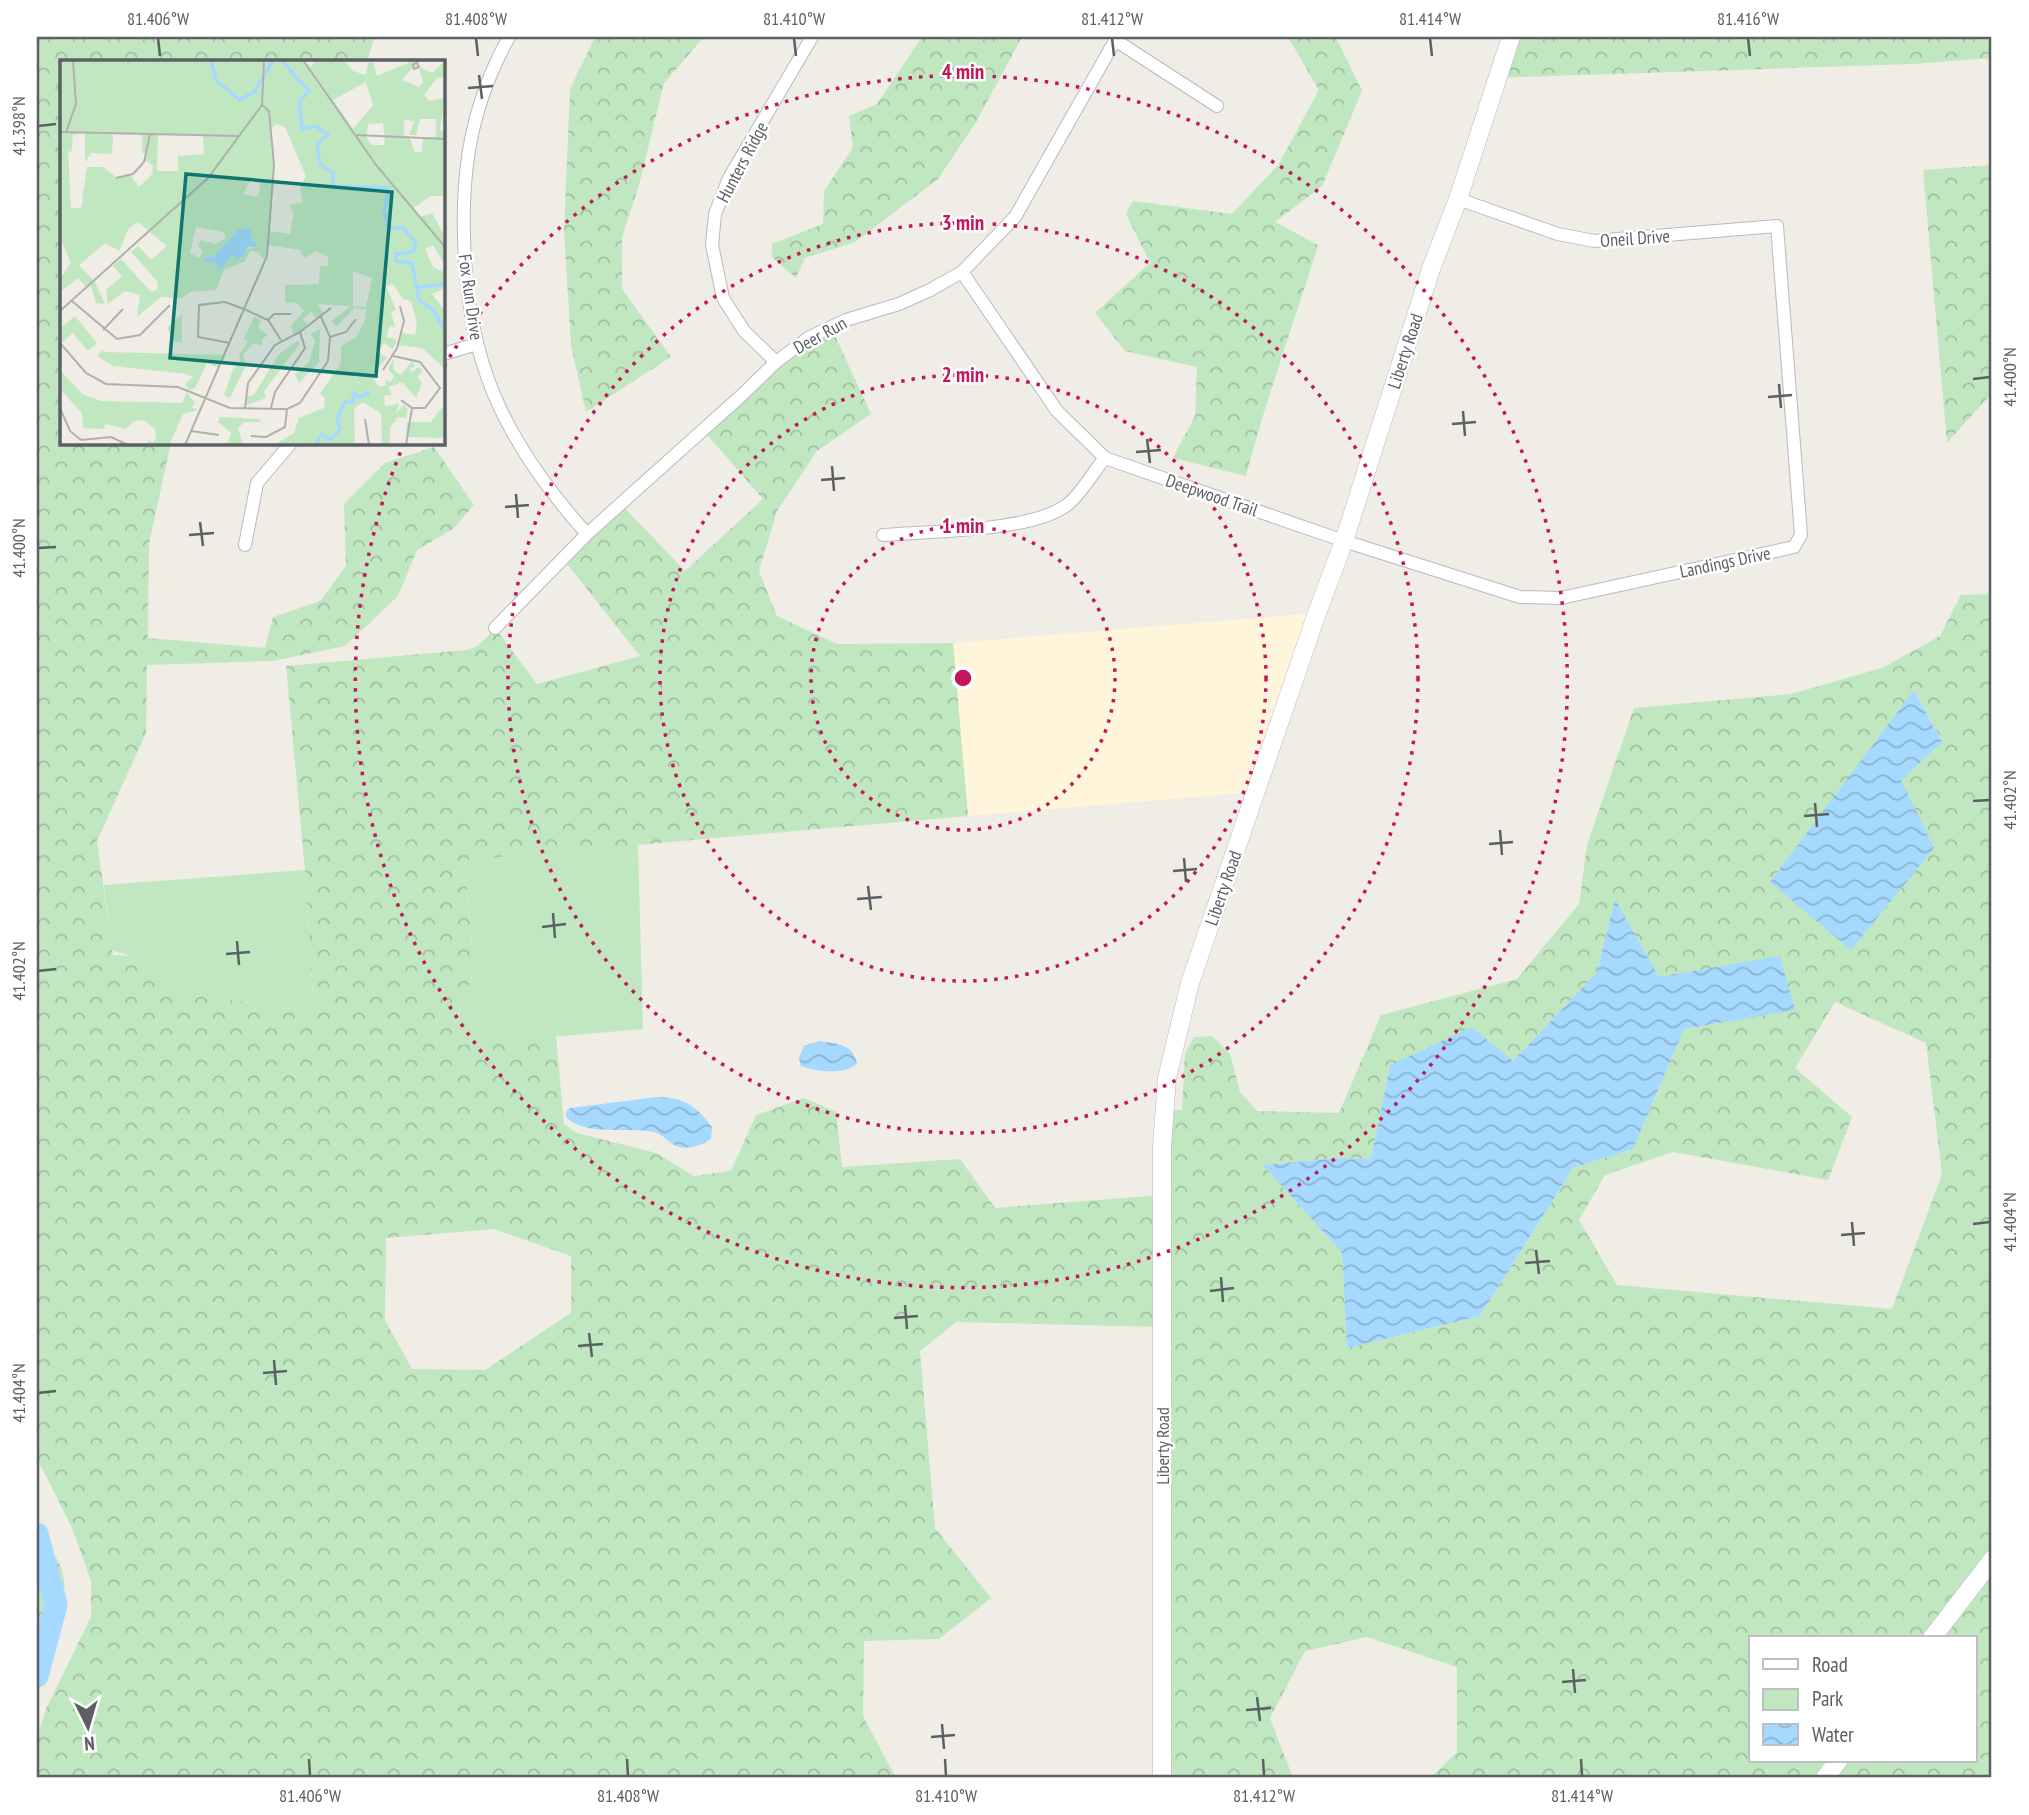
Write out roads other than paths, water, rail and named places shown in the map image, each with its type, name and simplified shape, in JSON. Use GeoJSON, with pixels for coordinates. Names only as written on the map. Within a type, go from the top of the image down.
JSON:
{"type":"FeatureCollection","features":[{"type":"Feature","properties":{"kind":"street","name":"Fox Run Drive"},"geometry":{"type":"LineString","coordinates":[[509,37],[478,108],[465,169],[462,223],[469,305],[477,344],[499,405],[520,447],[547,489],[587,534]]}},
{"type":"Feature","properties":{"kind":"street","name":"Hunters Ridge"},"geometry":{"type":"LineString","coordinates":[[776,362],[744,331],[723,298],[712,245],[715,214],[729,178],[812,37]]}},
{"type":"Feature","properties":{"kind":"street","name":"Liberty Road"},"geometry":{"type":"LineString","coordinates":[[1163,1778],[1162,1147],[1167,1078],[1190,983],[1344,541],[1511,37]]}},
{"type":"Feature","properties":{"kind":"street"},"geometry":{"type":"LineString","coordinates":[[1116,38],[1217,106]]}},
{"type":"Feature","properties":{"kind":"street","name":"Deer Run"},"geometry":{"type":"LineString","coordinates":[[495,628],[587,534],[743,395],[776,362],[808,338],[846,320],[920,295],[962,272],[1015,217],[1116,38]]}},
{"type":"Feature","properties":{"kind":"street","name":"Oneil Drive"},"geometry":{"type":"LineString","coordinates":[[1458,200],[1558,234],[1594,241],[1777,226]]}},
{"type":"Feature","properties":{"kind":"street","name":"Landings Drive"},"geometry":{"type":"LineString","coordinates":[[1344,541],[1520,597],[1539,599],[1561,598],[1794,547],[1801,535],[1777,226]]}},
{"type":"Feature","properties":{"kind":"street","name":"Deepwood Trail"},"geometry":{"type":"LineString","coordinates":[[962,272],[1057,411],[1105,458],[1344,541]]}},
{"type":"Feature","properties":{"kind":"street"},"geometry":{"type":"LineString","coordinates":[[444,354],[477,344]]}},
{"type":"Feature","properties":{"kind":"street"},"geometry":{"type":"LineString","coordinates":[[245,545],[257,483],[290,444]]}},
{"type":"Feature","properties":{"kind":"street"},"geometry":{"type":"LineString","coordinates":[[883,535],[1024,524],[1047,516],[1068,504],[1105,458]]}},
{"type":"Feature","properties":{"kind":"street"},"geometry":{"type":"LineString","coordinates":[[1934,1636],[1992,1560]]}},
{"type":"Feature","properties":{"kind":"street"},"geometry":{"type":"LineString","coordinates":[[1825,1778],[1837,1762]]}},
{"type":"Feature","properties":{"kind":"water"},"geometry":{"type":"Polygon","coordinates":[[[1914,690],[1942,742],[1901,780],[1934,848],[1851,950],[1770,882],[1914,690]]]}},
{"type":"Feature","properties":{"kind":"water"},"geometry":{"type":"Polygon","coordinates":[[[1615,899],[1659,977],[1780,956],[1795,1010],[1684,1029],[1633,1149],[1573,1168],[1480,1316],[1347,1348],[1342,1253],[1263,1165],[1337,1158],[1371,1159],[1390,1065],[1472,1027],[1513,1061],[1597,972],[1615,899]]]}},
{"type":"Feature","properties":{"kind":"water"},"geometry":{"type":"Polygon","coordinates":[[[819,1041],[848,1048],[857,1064],[844,1070],[829,1071],[801,1066],[799,1058],[804,1046],[819,1041]]]}},
{"type":"Feature","properties":{"kind":"water"},"geometry":{"type":"Polygon","coordinates":[[[657,1097],[682,1101],[695,1108],[712,1127],[711,1139],[696,1146],[680,1147],[657,1133],[585,1127],[566,1117],[570,1108],[657,1097]]]}},
{"type":"Feature","properties":{"kind":"waterway"},"geometry":{"type":"LineString","coordinates":[[37,1534],[56,1605],[37,1676]]}}]}
